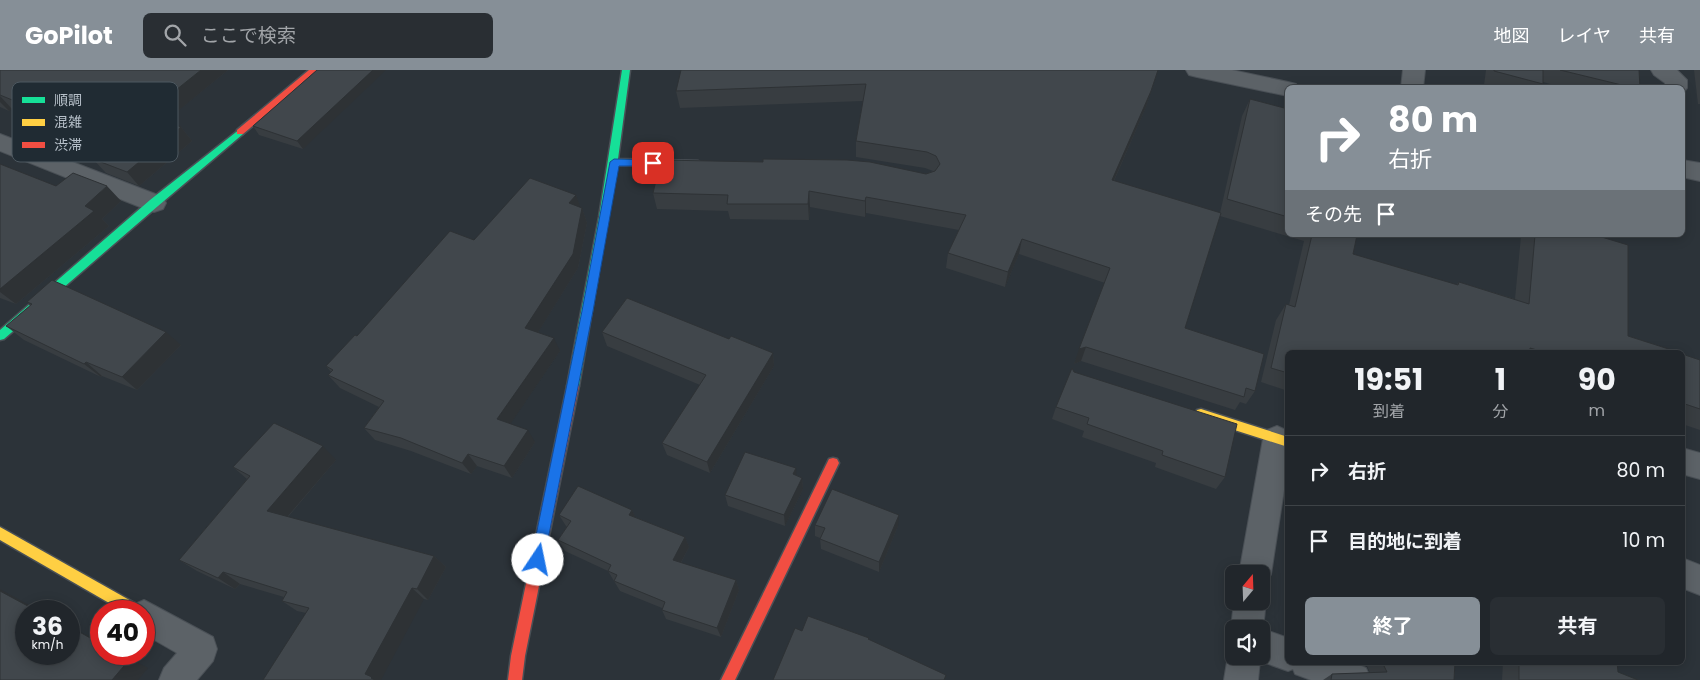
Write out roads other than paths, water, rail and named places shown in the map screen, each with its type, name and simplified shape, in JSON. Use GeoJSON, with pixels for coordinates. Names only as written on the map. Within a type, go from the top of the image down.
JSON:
{"type":"FeatureCollection","features":[{"type":"Feature","properties":{"kind":"street"},"geometry":{"type":"LineString","coordinates":[[0,336],[154,203],[315,70]]}},
{"type":"Feature","properties":{"kind":"street"},"geometry":{"type":"LineString","coordinates":[[515,680],[518,656],[587,311],[614,162],[626,70]]}},
{"type":"Feature","properties":{"kind":"street"},"geometry":{"type":"LineString","coordinates":[[1197,70],[1285,88]]}},
{"type":"Feature","properties":{"kind":"street"},"geometry":{"type":"LineString","coordinates":[[1412,85],[1414,70]]}},
{"type":"Feature","properties":{"kind":"street"},"geometry":{"type":"LineString","coordinates":[[1662,70],[1676,80],[1676,85]]}},
{"type":"Feature","properties":{"kind":"street"},"geometry":{"type":"LineString","coordinates":[[0,142],[12,147]]}},
{"type":"Feature","properties":{"kind":"street"},"geometry":{"type":"LineString","coordinates":[[50,162],[154,203]]}},
{"type":"Feature","properties":{"kind":"street"},"geometry":{"type":"LineString","coordinates":[[614,162],[711,164]]}},
{"type":"Feature","properties":{"kind":"street"},"geometry":{"type":"LineString","coordinates":[[1685,169],[1700,172]]}},
{"type":"Feature","properties":{"kind":"street"},"geometry":{"type":"LineString","coordinates":[[1192,411],[1282,441],[1256,565]]}},
{"type":"Feature","properties":{"kind":"street"},"geometry":{"type":"LineString","coordinates":[[1685,461],[1700,466]]}},
{"type":"Feature","properties":{"kind":"street"},"geometry":{"type":"LineString","coordinates":[[728,680],[833,463]]}},
{"type":"Feature","properties":{"kind":"street"},"geometry":{"type":"LineString","coordinates":[[0,533],[116,600]]}},
{"type":"Feature","properties":{"kind":"street"},"geometry":{"type":"LineString","coordinates":[[1685,575],[1700,580]]}},
{"type":"Feature","properties":{"kind":"street"},"geometry":{"type":"LineString","coordinates":[[155,622],[201,649],[176,680]]}},
{"type":"Feature","properties":{"kind":"street"},"geometry":{"type":"LineString","coordinates":[[1270,648],[1285,654]]}},
{"type":"Feature","properties":{"kind":"street"},"geometry":{"type":"LineString","coordinates":[[1241,680],[1243,665]]}},
{"type":"Feature","properties":{"kind":"street"},"geometry":{"type":"LineString","coordinates":[[1315,665],[1354,680]]}}]}
